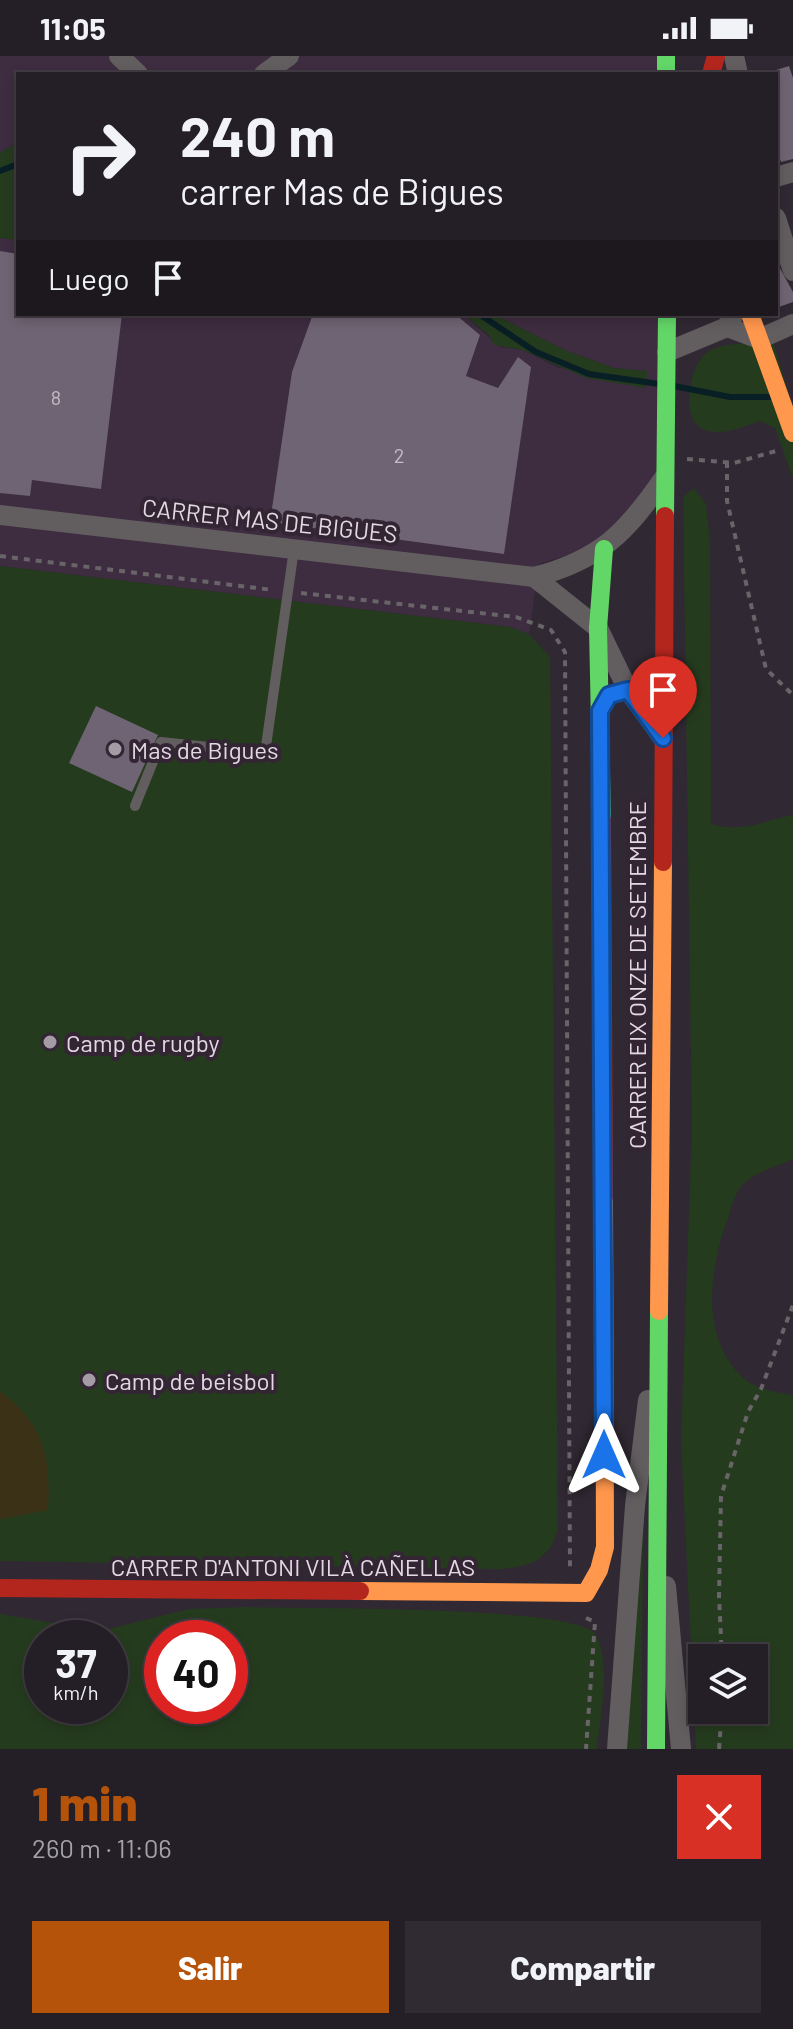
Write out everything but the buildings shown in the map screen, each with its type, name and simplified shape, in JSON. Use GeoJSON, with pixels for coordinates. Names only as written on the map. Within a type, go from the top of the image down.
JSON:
{"type":"FeatureCollection","features":[{"type":"Feature","properties":{"kind":"street"},"geometry":{"type":"LineString","coordinates":[[119,56],[136,72]]}},
{"type":"Feature","properties":{"kind":"street"},"geometry":{"type":"LineString","coordinates":[[267,72],[289,56]]}},
{"type":"Feature","properties":{"kind":"street"},"geometry":{"type":"LineString","coordinates":[[778,224],[793,271]]}},
{"type":"Feature","properties":{"kind":"street","name":"CARRER EIX ONZE DE SETEMBRE"},"geometry":{"type":"LineString","coordinates":[[656,1749],[667,316]]}},
{"type":"Feature","properties":{"kind":"street"},"geometry":{"type":"LineString","coordinates":[[751,316],[793,433]]}},
{"type":"Feature","properties":{"kind":"street"},"geometry":{"type":"LineString","coordinates":[[667,360],[730,321],[759,339]]}},
{"type":"Feature","properties":{"kind":"street"},"geometry":{"type":"LineString","coordinates":[[759,339],[793,324]]}},
{"type":"Feature","properties":{"kind":"street","name":"CARRER MAS DE BIGUES"},"geometry":{"type":"LineString","coordinates":[[0,515],[534,577],[561,570],[604,549],[641,511],[665,469]]}},
{"type":"Feature","properties":{"kind":"street","name":"CARRER EIX ONZE DE SETEMBRE"},"geometry":{"type":"LineString","coordinates":[[578,1592],[599,1570],[605,1547],[598,628],[604,549]]}},
{"type":"Feature","properties":{"kind":"street"},"geometry":{"type":"LineString","coordinates":[[534,577],[598,628],[628,690],[663,738]]}},
{"type":"Feature","properties":{"kind":"street"},"geometry":{"type":"LineString","coordinates":[[600,711],[609,695],[628,690]]}},
{"type":"Feature","properties":{"kind":"street","name":"CARRER EIX ONZE DE SETEMBRE"},"geometry":{"type":"LineString","coordinates":[[617,1749],[635,1506],[659,1305]]}},
{"type":"Feature","properties":{"kind":"street","name":"CARRER EIX ONZE DE SETEMBRE"},"geometry":{"type":"LineString","coordinates":[[659,1544],[671,1613],[681,1749]]}},
{"type":"Feature","properties":{"kind":"street","name":"CARRER D'ANTONI VILÀ CAÑELLAS"},"geometry":{"type":"LineString","coordinates":[[0,1588],[578,1592]]}},
{"type":"Feature","properties":{"kind":"lane"},"geometry":{"type":"LineString","coordinates":[[135,806],[161,742],[265,753],[294,549]]}},
{"type":"Feature","properties":{"kind":"path"},"geometry":{"type":"LineString","coordinates":[[665,469],[727,462],[778,450]]}},
{"type":"Feature","properties":{"kind":"path"},"geometry":{"type":"LineString","coordinates":[[727,462],[727,501],[766,669],[793,695]]}},
{"type":"Feature","properties":{"kind":"path"},"geometry":{"type":"LineString","coordinates":[[0,556],[516,617],[551,630],[565,652],[577,1614],[595,1622],[586,1749]]}},
{"type":"Feature","properties":{"kind":"path"},"geometry":{"type":"LineString","coordinates":[[721,1644],[721,1496],[748,1412],[761,1389],[793,1305]]}},
{"type":"Feature","properties":{"kind":"path"},"geometry":{"type":"LineString","coordinates":[[719,1749],[721,1724]]}},
{"type":"Feature","properties":{"kind":"shaded area"},"geometry":{"type":"Polygon","coordinates":[[[0,56],[662,56],[663,72],[16,72],[16,143],[0,153],[0,56]]]}},
{"type":"Feature","properties":{"kind":"shaded area"},"geometry":{"type":"Polygon","coordinates":[[[0,238],[16,240],[16,316],[465,316],[500,347],[523,350],[558,368],[646,371],[614,368],[567,351],[497,316],[662,316],[656,474],[632,510],[608,533],[582,550],[539,564],[529,634],[510,627],[0,566],[0,238]]]}},
{"type":"Feature","properties":{"kind":"green space"},"geometry":{"type":"Polygon","coordinates":[[[16,143],[16,240],[0,238],[0,153],[16,143]]]}},
{"type":"Feature","properties":{"kind":"green space"},"geometry":{"type":"Polygon","coordinates":[[[465,316],[497,316],[567,351],[614,368],[647,371],[646,388],[586,378],[523,350],[494,345],[489,335],[465,316]]]}},
{"type":"Feature","properties":{"kind":"green space"},"geometry":{"type":"Polygon","coordinates":[[[773,341],[793,409],[793,478],[775,428],[760,421],[712,432],[697,425],[691,416],[689,404],[692,378],[703,356],[711,350],[733,344],[773,341]]]}},
{"type":"Feature","properties":{"kind":"green space"},"geometry":{"type":"Polygon","coordinates":[[[694,488],[706,504],[710,541],[711,824],[742,827],[793,815],[793,1159],[757,1175],[737,1192],[716,1259],[712,1304],[721,1345],[731,1364],[757,1387],[793,1395],[793,1749],[696,1749],[695,1724],[768,1724],[768,1644],[691,1644],[681,1441],[692,1126],[683,497],[694,488]]]}},
{"type":"Feature","properties":{"kind":"green space"},"geometry":{"type":"Polygon","coordinates":[[[0,566],[510,627],[529,634],[550,657],[558,1529],[550,1548],[538,1560],[501,1569],[0,1561],[0,566]]]}},
{"type":"Feature","properties":{"kind":"green space"},"geometry":{"type":"Polygon","coordinates":[[[643,1521],[641,1749],[627,1749],[643,1521]]]}},
{"type":"Feature","properties":{"kind":"green space"},"geometry":{"type":"Polygon","coordinates":[[[246,1607],[489,1613],[577,1625],[595,1634],[603,1658],[604,1690],[597,1749],[0,1749],[0,1614],[35,1620],[24,1620],[24,1724],[128,1724],[128,1624],[144,1620],[144,1724],[248,1724],[248,1620],[144,1620],[189,1609],[246,1607]]]}},
{"type":"Feature","properties":{"kind":"sand"},"geometry":{"type":"Polygon","coordinates":[[[0,1391],[26,1416],[42,1443],[48,1474],[48,1510],[0,1519],[0,1391]]]}},
{"type":"Feature","properties":{"kind":"waterway"},"geometry":{"type":"LineString","coordinates":[[0,171],[16,165]]}},
{"type":"Feature","properties":{"kind":"waterway"},"geometry":{"type":"LineString","coordinates":[[482,316],[536,352],[589,374],[659,384]]}},
{"type":"Feature","properties":{"kind":"waterway"},"geometry":{"type":"LineString","coordinates":[[674,386],[730,397],[773,397]]}},
{"type":"Feature","properties":{"kind":"traffic: fast"},"geometry":{"type":"LineString","coordinates":[[666,56],[666,72]]}},
{"type":"Feature","properties":{"kind":"traffic: fast"},"geometry":{"type":"LineString","coordinates":[[665,516],[667,316]]}},
{"type":"Feature","properties":{"kind":"traffic: fast"},"geometry":{"type":"LineString","coordinates":[[602,819],[598,628],[604,549]]}},
{"type":"Feature","properties":{"kind":"traffic: fast"},"geometry":{"type":"LineString","coordinates":[[656,1749],[659,1311]]}},
{"type":"Feature","properties":{"kind":"traffic: slow"},"geometry":{"type":"LineString","coordinates":[[751,316],[793,433]]}},
{"type":"Feature","properties":{"kind":"traffic: slow"},"geometry":{"type":"LineString","coordinates":[[659,1311],[663,862]]}},
{"type":"Feature","properties":{"kind":"traffic: slow"},"geometry":{"type":"LineString","coordinates":[[360,1591],[586,1593],[599,1570],[605,1547],[604,1197]]}},
{"type":"Feature","properties":{"kind":"traffic: jam"},"geometry":{"type":"LineString","coordinates":[[712,72],[716,56]]}},
{"type":"Feature","properties":{"kind":"traffic: jam"},"geometry":{"type":"LineString","coordinates":[[663,862],[665,516]]}},
{"type":"Feature","properties":{"kind":"traffic: jam"},"geometry":{"type":"LineString","coordinates":[[602,819],[604,1197]]}},
{"type":"Feature","properties":{"kind":"traffic: jam"},"geometry":{"type":"LineString","coordinates":[[0,1588],[360,1591]]}},
{"type":"Feature","properties":{"kind":"place","name":"Mas de Bigues"},"geometry":{"type":"Point","coordinates":[115,749]}},
{"type":"Feature","properties":{"kind":"place","name":"Camp de rugby"},"geometry":{"type":"Point","coordinates":[50,1042]}},
{"type":"Feature","properties":{"kind":"place","name":"Camp de beisbol"},"geometry":{"type":"Point","coordinates":[89,1380]}},
{"type":"Feature","properties":{"kind":"route"},"geometry":{"type":"LineString","coordinates":[[604,1455],[600,711],[609,695],[628,690],[663,738]]}}]}
